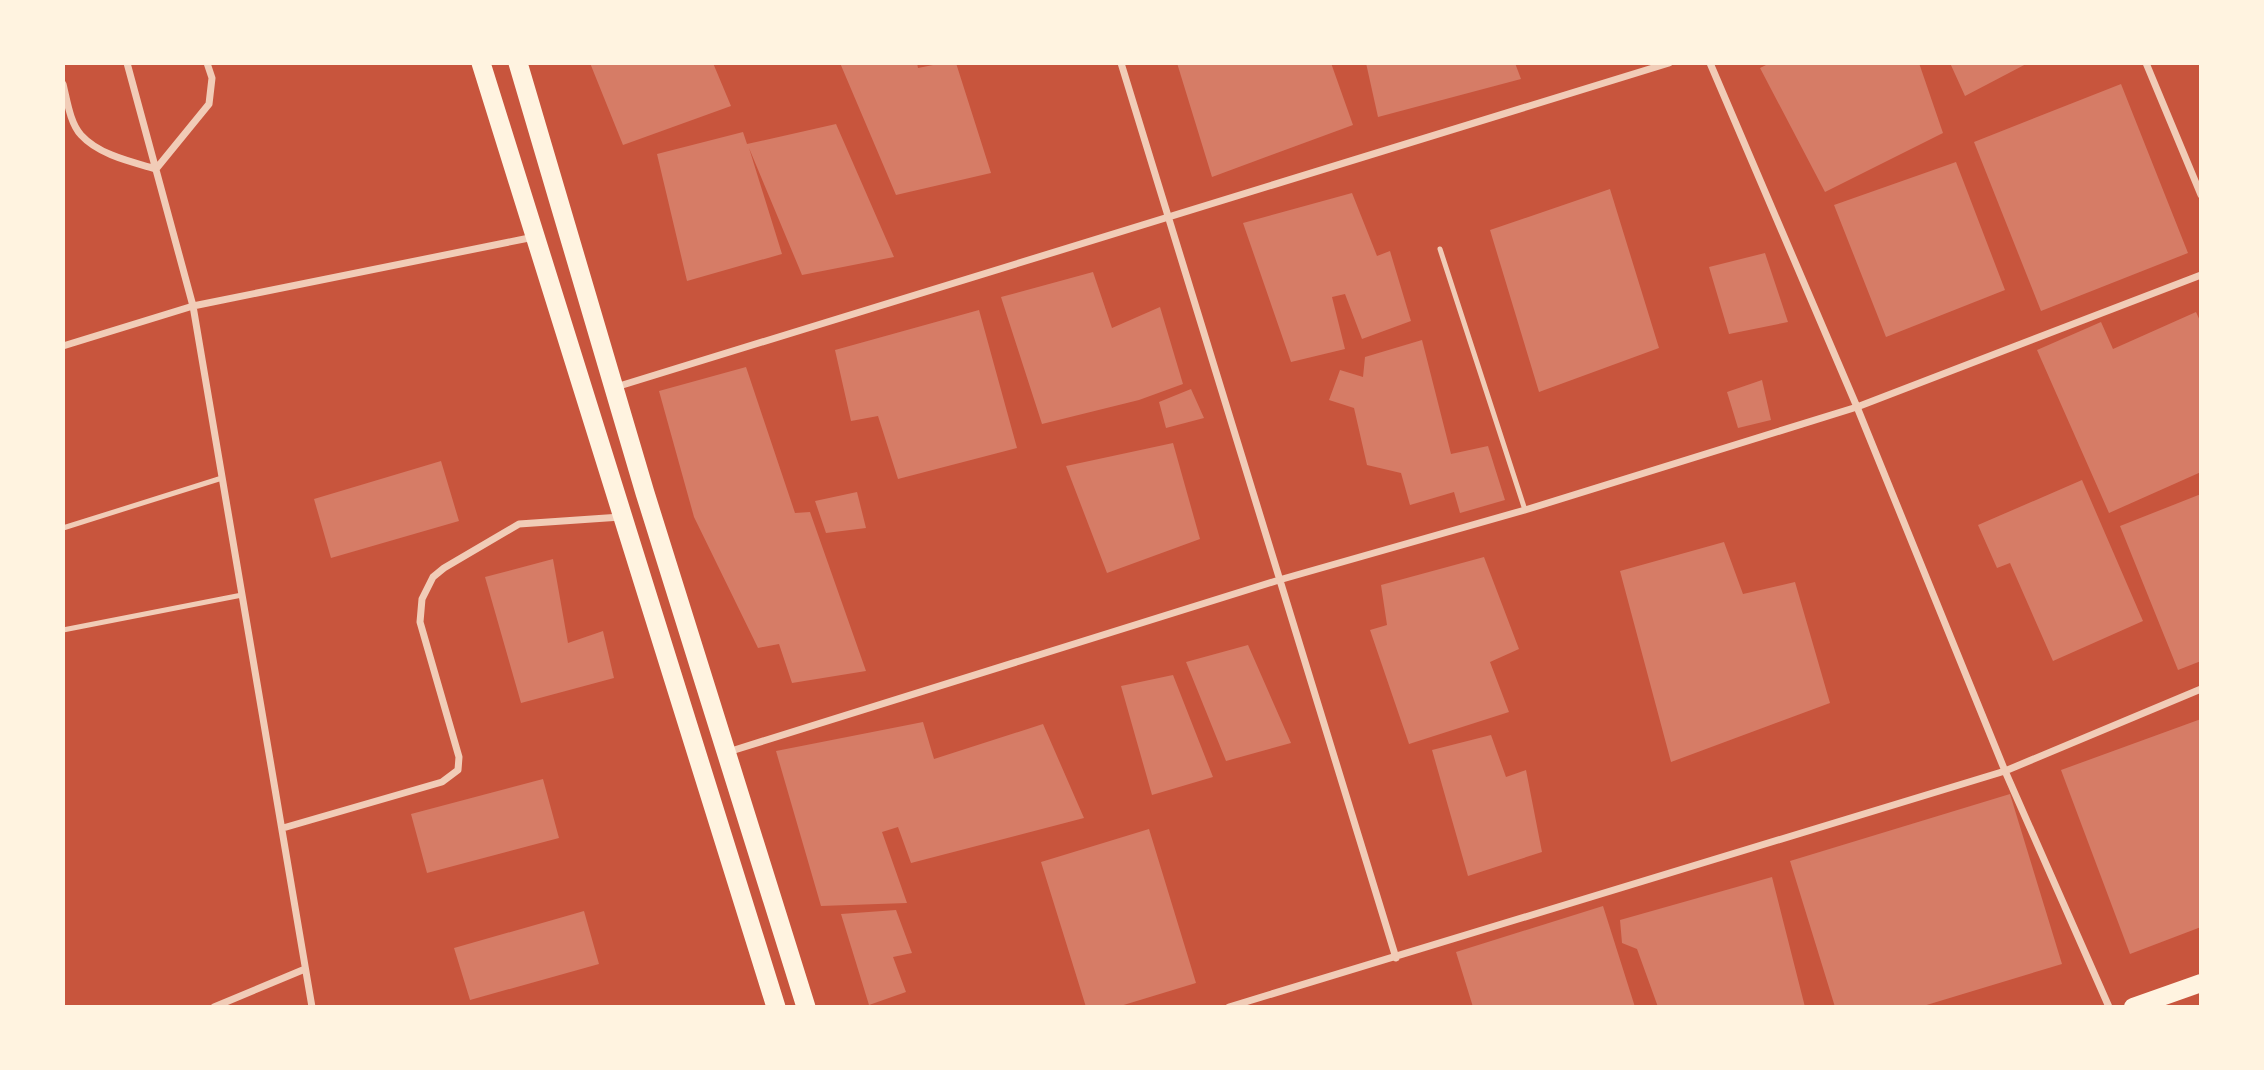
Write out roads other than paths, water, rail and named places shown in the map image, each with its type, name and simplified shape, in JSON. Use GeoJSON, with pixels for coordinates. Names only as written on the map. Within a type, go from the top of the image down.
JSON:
{"type":"FeatureCollection","features":[{"type":"Feature","properties":{"kind":"highway"},"geometry":{"type":"LineString","coordinates":[[481,63],[776,1007]]}},
{"type":"Feature","properties":{"kind":"highway"},"geometry":{"type":"LineString","coordinates":[[518,63],[645,493],[806,1007]]}},
{"type":"Feature","properties":{"kind":"main road"},"geometry":{"type":"LineString","coordinates":[[2133,1007],[2201,983]]}},
{"type":"Feature","properties":{"kind":"street"},"geometry":{"type":"LineString","coordinates":[[127,63],[193,306],[312,1007]]}},
{"type":"Feature","properties":{"kind":"street"},"geometry":{"type":"LineString","coordinates":[[156,169],[209,104],[212,78],[207,63]]}},
{"type":"Feature","properties":{"kind":"street"},"geometry":{"type":"LineString","coordinates":[[1121,63],[1396,958]]}},
{"type":"Feature","properties":{"kind":"street"},"geometry":{"type":"LineString","coordinates":[[615,388],[1670,63]]}},
{"type":"Feature","properties":{"kind":"street"},"geometry":{"type":"LineString","coordinates":[[1710,63],[1857,407],[2005,771],[2109,1007]]}},
{"type":"Feature","properties":{"kind":"street"},"geometry":{"type":"LineString","coordinates":[[2146,63],[2201,195]]}},
{"type":"Feature","properties":{"kind":"street"},"geometry":{"type":"LineString","coordinates":[[63,84],[80,135],[99,148],[125,160],[156,169]]}},
{"type":"Feature","properties":{"kind":"street"},"geometry":{"type":"LineString","coordinates":[[63,346],[193,306],[534,237]]}},
{"type":"Feature","properties":{"kind":"street"},"geometry":{"type":"LineString","coordinates":[[727,752],[1279,580],[1525,510],[1857,407],[2201,275]]}},
{"type":"Feature","properties":{"kind":"street"},"geometry":{"type":"LineString","coordinates":[[283,828],[442,782],[458,771],[458,757],[420,622],[422,598],[433,578],[444,568],[519,524],[621,517]]}},
{"type":"Feature","properties":{"kind":"street"},"geometry":{"type":"LineString","coordinates":[[1229,1007],[2005,771],[2201,688]]}},
{"type":"Feature","properties":{"kind":"street"},"geometry":{"type":"LineString","coordinates":[[214,1007],[305,969]]}},
{"type":"Feature","properties":{"kind":"lane"},"geometry":{"type":"LineString","coordinates":[[1440,249],[1525,510]]}},
{"type":"Feature","properties":{"kind":"lane"},"geometry":{"type":"LineString","coordinates":[[63,528],[222,478]]}},
{"type":"Feature","properties":{"kind":"lane"},"geometry":{"type":"LineString","coordinates":[[63,631],[242,595]]}}]}
